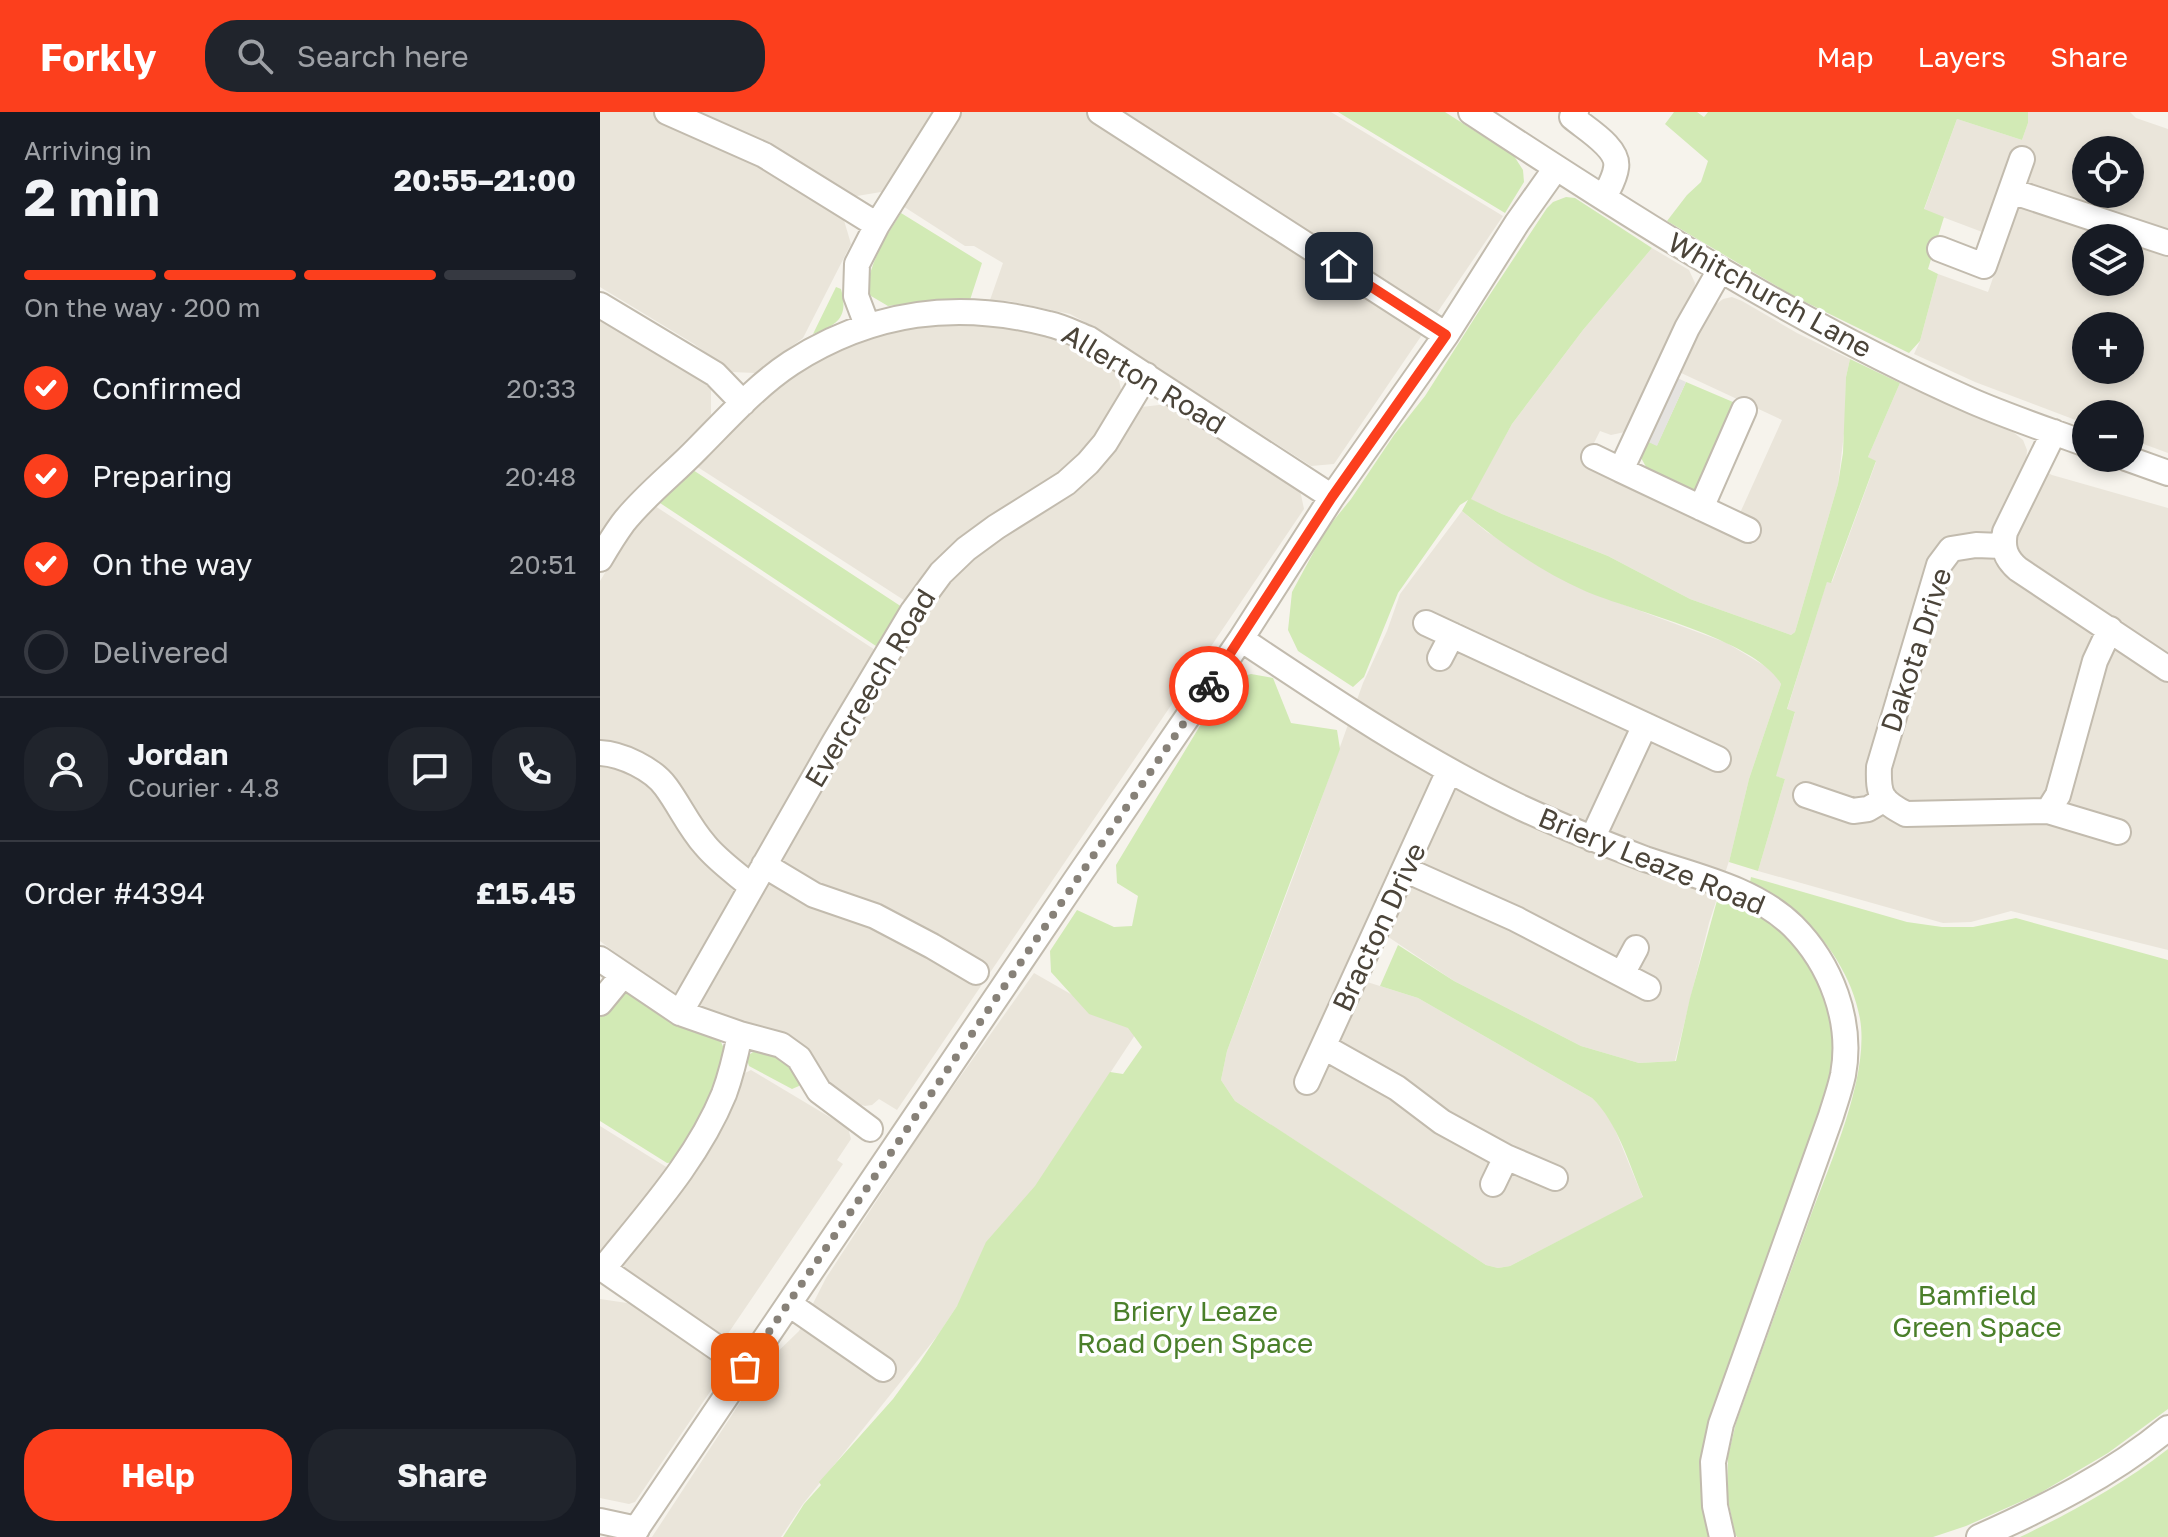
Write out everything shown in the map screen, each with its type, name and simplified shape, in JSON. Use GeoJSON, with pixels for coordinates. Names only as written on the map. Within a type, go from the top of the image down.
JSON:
{"type":"FeatureCollection","features":[{"type":"Feature","properties":{"kind":"street"},"geometry":{"type":"LineString","coordinates":[[667,112],[764,155],[877,225]]}},
{"type":"Feature","properties":{"kind":"street"},"geometry":{"type":"LineString","coordinates":[[867,325],[856,296],[857,264],[877,225],[948,112]]}},
{"type":"Feature","properties":{"kind":"street"},"geometry":{"type":"LineString","coordinates":[[1100,112],[1446,335]]}},
{"type":"Feature","properties":{"kind":"street","name":"Whitchurch Lane"},"geometry":{"type":"LineString","coordinates":[[1471,112],[1720,270],[1859,346],[1973,401],[2072,439]]}},
{"type":"Feature","properties":{"kind":"street"},"geometry":{"type":"LineString","coordinates":[[1568,122],[1611,149],[1616,158],[1617,167],[1604,198]]}},
{"type":"Feature","properties":{"kind":"street"},"geometry":{"type":"LineString","coordinates":[[1940,249],[1984,266],[2022,159]]}},
{"type":"Feature","properties":{"kind":"street"},"geometry":{"type":"LineString","coordinates":[[600,1521],[634,1533],[1241,639],[1332,497],[1446,335],[1556,168]]}},
{"type":"Feature","properties":{"kind":"street"},"geometry":{"type":"LineString","coordinates":[[2011,191],[2168,243]]}},
{"type":"Feature","properties":{"kind":"street"},"geometry":{"type":"LineString","coordinates":[[1621,470],[1687,328],[1720,270]]}},
{"type":"Feature","properties":{"kind":"street"},"geometry":{"type":"LineString","coordinates":[[600,305],[715,374],[743,403]]}},
{"type":"Feature","properties":{"kind":"street","name":"Allerton Road"},"geometry":{"type":"LineString","coordinates":[[600,559],[632,513],[743,403],[789,364],[867,325],[915,314],[976,313],[1013,317],[1051,324],[1089,339],[1332,497]]}},
{"type":"Feature","properties":{"kind":"street","name":"Evercreech Road"},"geometry":{"type":"LineString","coordinates":[[680,1013],[913,611],[941,573],[966,549],[1066,483],[1088,463],[1105,443],[1146,375]]}},
{"type":"Feature","properties":{"kind":"street"},"geometry":{"type":"LineString","coordinates":[[1701,508],[1744,410]]}},
{"type":"Feature","properties":{"kind":"street"},"geometry":{"type":"LineString","coordinates":[[2054,432],[2005,532],[2002,546],[2010,563],[2168,669]]}},
{"type":"Feature","properties":{"kind":"street"},"geometry":{"type":"LineString","coordinates":[[1594,457],[1748,530]]}},
{"type":"Feature","properties":{"kind":"street"},"geometry":{"type":"LineString","coordinates":[[2144,464],[2168,473]]}},
{"type":"Feature","properties":{"kind":"street","name":"Dakota Drive"},"geometry":{"type":"LineString","coordinates":[[1885,799],[1878,789],[1879,767],[1939,565],[1951,549],[1976,545],[2002,546]]}},
{"type":"Feature","properties":{"kind":"street"},"geometry":{"type":"LineString","coordinates":[[1426,623],[1718,759]]}},
{"type":"Feature","properties":{"kind":"street"},"geometry":{"type":"LineString","coordinates":[[2048,811],[2058,795],[2095,661],[2110,629]]}},
{"type":"Feature","properties":{"kind":"street"},"geometry":{"type":"LineString","coordinates":[[1440,658],[1452,635]]}},
{"type":"Feature","properties":{"kind":"street","name":"Briery Leaze Road"},"geometry":{"type":"LineString","coordinates":[[1241,639],[1350,712],[1449,771],[1592,839],[1766,904],[1794,927],[1818,956],[1833,984],[1842,1013],[1845,1043],[1843,1074],[1831,1116],[1721,1424],[1713,1462],[1715,1506],[1722,1537]]}},
{"type":"Feature","properties":{"kind":"street"},"geometry":{"type":"LineString","coordinates":[[1592,839],[1645,725]]}},
{"type":"Feature","properties":{"kind":"street"},"geometry":{"type":"LineString","coordinates":[[600,753],[633,762],[664,784],[688,825],[708,849],[752,887]]}},
{"type":"Feature","properties":{"kind":"street","name":"Bracton Drive"},"geometry":{"type":"LineString","coordinates":[[1307,1082],[1449,771]]}},
{"type":"Feature","properties":{"kind":"street"},"geometry":{"type":"LineString","coordinates":[[1806,795],[1853,811],[1868,809],[1885,799],[1889,805],[1906,814],[2048,811],[2118,832]]}},
{"type":"Feature","properties":{"kind":"street"},"geometry":{"type":"LineString","coordinates":[[764,865],[814,895],[875,916],[976,972]]}},
{"type":"Feature","properties":{"kind":"street"},"geometry":{"type":"LineString","coordinates":[[1406,870],[1516,919],[1648,988]]}},
{"type":"Feature","properties":{"kind":"street"},"geometry":{"type":"LineString","coordinates":[[1622,974],[1636,948]]}},
{"type":"Feature","properties":{"kind":"street"},"geometry":{"type":"LineString","coordinates":[[600,959],[680,1013],[781,1045],[799,1058],[819,1091],[870,1129]]}},
{"type":"Feature","properties":{"kind":"street"},"geometry":{"type":"LineString","coordinates":[[600,1003],[623,975]]}},
{"type":"Feature","properties":{"kind":"street"},"geometry":{"type":"LineString","coordinates":[[740,1034],[724,1094],[706,1130],[680,1173],[601,1268],[745,1367]]}},
{"type":"Feature","properties":{"kind":"street"},"geometry":{"type":"LineString","coordinates":[[1324,1047],[1397,1088],[1442,1122],[1506,1157],[1555,1178]]}},
{"type":"Feature","properties":{"kind":"street"},"geometry":{"type":"LineString","coordinates":[[1493,1184],[1506,1157]]}},
{"type":"Feature","properties":{"kind":"street"},"geometry":{"type":"LineString","coordinates":[[789,1304],[883,1369]]}},
{"type":"Feature","properties":{"kind":"street"},"geometry":{"type":"LineString","coordinates":[[1979,1537],[2090,1483],[2168,1428]]}},
{"type":"Feature","properties":{"kind":"shaded area"},"geometry":{"type":"Polygon","coordinates":[[[600,112],[1331,112],[1503,216],[1334,464],[1311,466],[1070,314],[990,300],[1003,263],[974,246],[965,246],[881,192],[857,196],[843,217],[851,244],[803,338],[755,373],[732,372],[694,344],[600,287],[600,112]]]}},
{"type":"Feature","properties":{"kind":"shaded area"},"geometry":{"type":"Polygon","coordinates":[[[2028,112],[2130,112],[2136,118],[2168,129],[2168,453],[2144,444],[2144,400],[2072,400],[2072,419],[1975,382],[1914,354],[1938,274],[1988,292],[2006,241],[1924,210],[1957,119],[2022,140],[2028,112]]]}},
{"type":"Feature","properties":{"kind":"shaded area"},"geometry":{"type":"Polygon","coordinates":[[[1652,248],[1689,270],[1695,283],[1694,291],[1625,432],[1611,435],[1600,431],[1583,465],[1753,544],[1759,523],[1740,513],[1782,420],[1679,372],[1710,309],[1723,299],[1732,297],[1850,359],[1838,484],[1795,632],[1791,635],[1690,599],[1608,556],[1470,499],[1512,424],[1583,330],[1652,248]]]}},
{"type":"Feature","properties":{"kind":"shaded area"},"geometry":{"type":"Polygon","coordinates":[[[600,317],[711,386],[711,415],[630,495],[600,534],[600,317]]]}},
{"type":"Feature","properties":{"kind":"shaded area"},"geometry":{"type":"Polygon","coordinates":[[[945,323],[998,326],[1044,333],[1066,341],[1117,372],[1122,394],[1142,407],[1167,404],[1300,490],[1304,509],[897,1110],[879,1099],[872,1105],[858,1104],[836,1090],[812,1057],[760,1027],[666,991],[600,941],[600,581],[628,535],[655,506],[895,663],[927,615],[696,466],[791,376],[829,352],[874,335],[945,323]]]}},
{"type":"Feature","properties":{"kind":"shaded area"},"geometry":{"type":"Polygon","coordinates":[[[1673,376],[1686,382],[1657,446],[1644,440],[1673,376]]]}},
{"type":"Feature","properties":{"kind":"shaded area"},"geometry":{"type":"Polygon","coordinates":[[[1900,383],[2013,432],[2023,440],[2027,450],[2026,462],[2052,475],[2168,508],[2168,950],[2011,911],[1971,922],[1943,923],[1758,871],[1785,779],[1775,776],[1795,713],[1787,710],[1827,581],[1832,582],[1876,462],[1868,457],[1900,383]]]}},
{"type":"Feature","properties":{"kind":"shaded area"},"geometry":{"type":"Polygon","coordinates":[[[1462,511],[1487,532],[1584,590],[1727,643],[1773,671],[1781,684],[1749,779],[1675,1061],[1639,1063],[1581,1046],[1454,981],[1372,926],[1348,976],[1418,998],[1592,1098],[1614,1127],[1643,1198],[1510,1266],[1498,1268],[1486,1265],[1235,1101],[1221,1080],[1227,1051],[1363,683],[1400,594],[1462,511]]]}},
{"type":"Feature","properties":{"kind":"shaded area"},"geometry":{"type":"Polygon","coordinates":[[[1034,973],[1137,1032],[938,1335],[803,1504],[781,1537],[652,1537],[766,1363],[799,1331],[826,1278],[928,1122],[1034,973]]]}},
{"type":"Feature","properties":{"kind":"shaded area"},"geometry":{"type":"Polygon","coordinates":[[[751,1070],[848,1128],[851,1139],[837,1160],[843,1164],[725,1338],[600,1251],[600,1126],[689,1181],[724,1121],[745,1073],[751,1070]]]}},
{"type":"Feature","properties":{"kind":"shaded area"},"geometry":{"type":"Polygon","coordinates":[[[600,1299],[634,1304],[712,1358],[720,1369],[718,1380],[635,1502],[629,1504],[600,1498],[600,1299]]]}},
{"type":"Feature","properties":{"kind":"green space"},"geometry":{"type":"Polygon","coordinates":[[[1338,112],[1445,112],[1514,156],[1523,170],[1524,182],[1505,213],[1338,112]]]}},
{"type":"Feature","properties":{"kind":"green space"},"geometry":{"type":"Polygon","coordinates":[[[1674,112],[1697,112],[1704,117],[1708,112],[2028,112],[2028,123],[2022,140],[1957,119],[1924,209],[1944,217],[1928,269],[1938,274],[1920,341],[1909,353],[1795,297],[1667,221],[1701,182],[1708,161],[1665,124],[1674,112]]]}},
{"type":"Feature","properties":{"kind":"green space"},"geometry":{"type":"Polygon","coordinates":[[[1566,197],[1575,198],[1652,248],[1583,330],[1512,424],[1471,499],[1608,556],[1690,599],[1791,635],[1795,632],[1838,484],[1850,359],[1900,383],[1868,457],[1876,461],[1831,583],[1827,582],[1787,709],[1795,712],[1776,776],[1785,779],[1758,871],[1729,862],[1749,779],[1781,684],[1767,668],[1720,640],[1585,591],[1536,565],[1462,511],[1468,500],[1460,505],[1398,593],[1364,677],[1353,687],[1298,651],[1288,630],[1292,592],[1325,531],[1425,396],[1547,208],[1566,197]]]}},
{"type":"Feature","properties":{"kind":"green space"},"geometry":{"type":"Polygon","coordinates":[[[901,213],[982,263],[970,300],[888,306],[867,291],[867,282],[882,243],[901,213]]]}},
{"type":"Feature","properties":{"kind":"green space"},"geometry":{"type":"Polygon","coordinates":[[[836,287],[841,289],[842,314],[835,323],[813,334],[836,287]]]}},
{"type":"Feature","properties":{"kind":"green space"},"geometry":{"type":"Polygon","coordinates":[[[1686,382],[1740,405],[1698,490],[1691,493],[1650,474],[1640,456],[1644,440],[1657,445],[1686,382]]]}},
{"type":"Feature","properties":{"kind":"green space"},"geometry":{"type":"Polygon","coordinates":[[[693,470],[902,607],[876,646],[660,503],[693,470]]]}},
{"type":"Feature","properties":{"kind":"green space","name":"Briery Leaze Road Open Space"},"geometry":{"type":"Polygon","coordinates":[[[1251,674],[1273,678],[1291,723],[1337,730],[1340,749],[1227,1051],[1221,1080],[1235,1101],[1486,1265],[1498,1268],[1510,1266],[1643,1197],[1616,1132],[1592,1098],[1418,998],[1380,986],[1398,945],[1454,981],[1581,1046],[1639,1063],[1676,1061],[1718,897],[1730,896],[1771,918],[1810,958],[1840,1038],[1832,1079],[1734,1364],[1714,1537],[783,1537],[804,1504],[821,1485],[819,1482],[893,1399],[920,1362],[957,1306],[986,1242],[1035,1186],[1110,1072],[1123,1074],[1142,1047],[1128,1028],[1089,1014],[1051,972],[1050,951],[1077,910],[1114,927],[1132,926],[1138,896],[1117,883],[1116,865],[1227,681],[1251,674]]]}},
{"type":"Feature","properties":{"kind":"green space","name":"Bamfield Green Space"},"geometry":{"type":"Polygon","coordinates":[[[1751,877],[1907,922],[1973,927],[2016,918],[2168,960],[2168,1409],[2108,1453],[2040,1493],[1933,1537],[1737,1537],[1735,1534],[1727,1495],[1728,1456],[1736,1423],[1845,1122],[1859,1068],[1861,1042],[1857,1004],[1837,960],[1796,912],[1750,882],[1751,877]]]}},
{"type":"Feature","properties":{"kind":"green space"},"geometry":{"type":"Polygon","coordinates":[[[621,994],[629,994],[711,1033],[721,1042],[726,1053],[725,1074],[675,1162],[667,1163],[600,1121],[600,1016],[621,994]]]}},
{"type":"Feature","properties":{"kind":"green space"},"geometry":{"type":"Polygon","coordinates":[[[759,1050],[784,1061],[801,1082],[799,1086],[792,1089],[749,1066],[746,1057],[759,1050]]]}},
{"type":"Feature","properties":{"kind":"green space"},"geometry":{"type":"Polygon","coordinates":[[[2168,1449],[2168,1537],[2020,1537],[2096,1497],[2168,1449]]]}},
{"type":"Feature","properties":{"kind":"way so far"},"geometry":{"type":"LineString","coordinates":[[745,1367],[1209,686]]}},
{"type":"Feature","properties":{"kind":"route"},"geometry":{"type":"LineString","coordinates":[[1209,686],[1332,497],[1446,335],[1339,266]]}}]}
